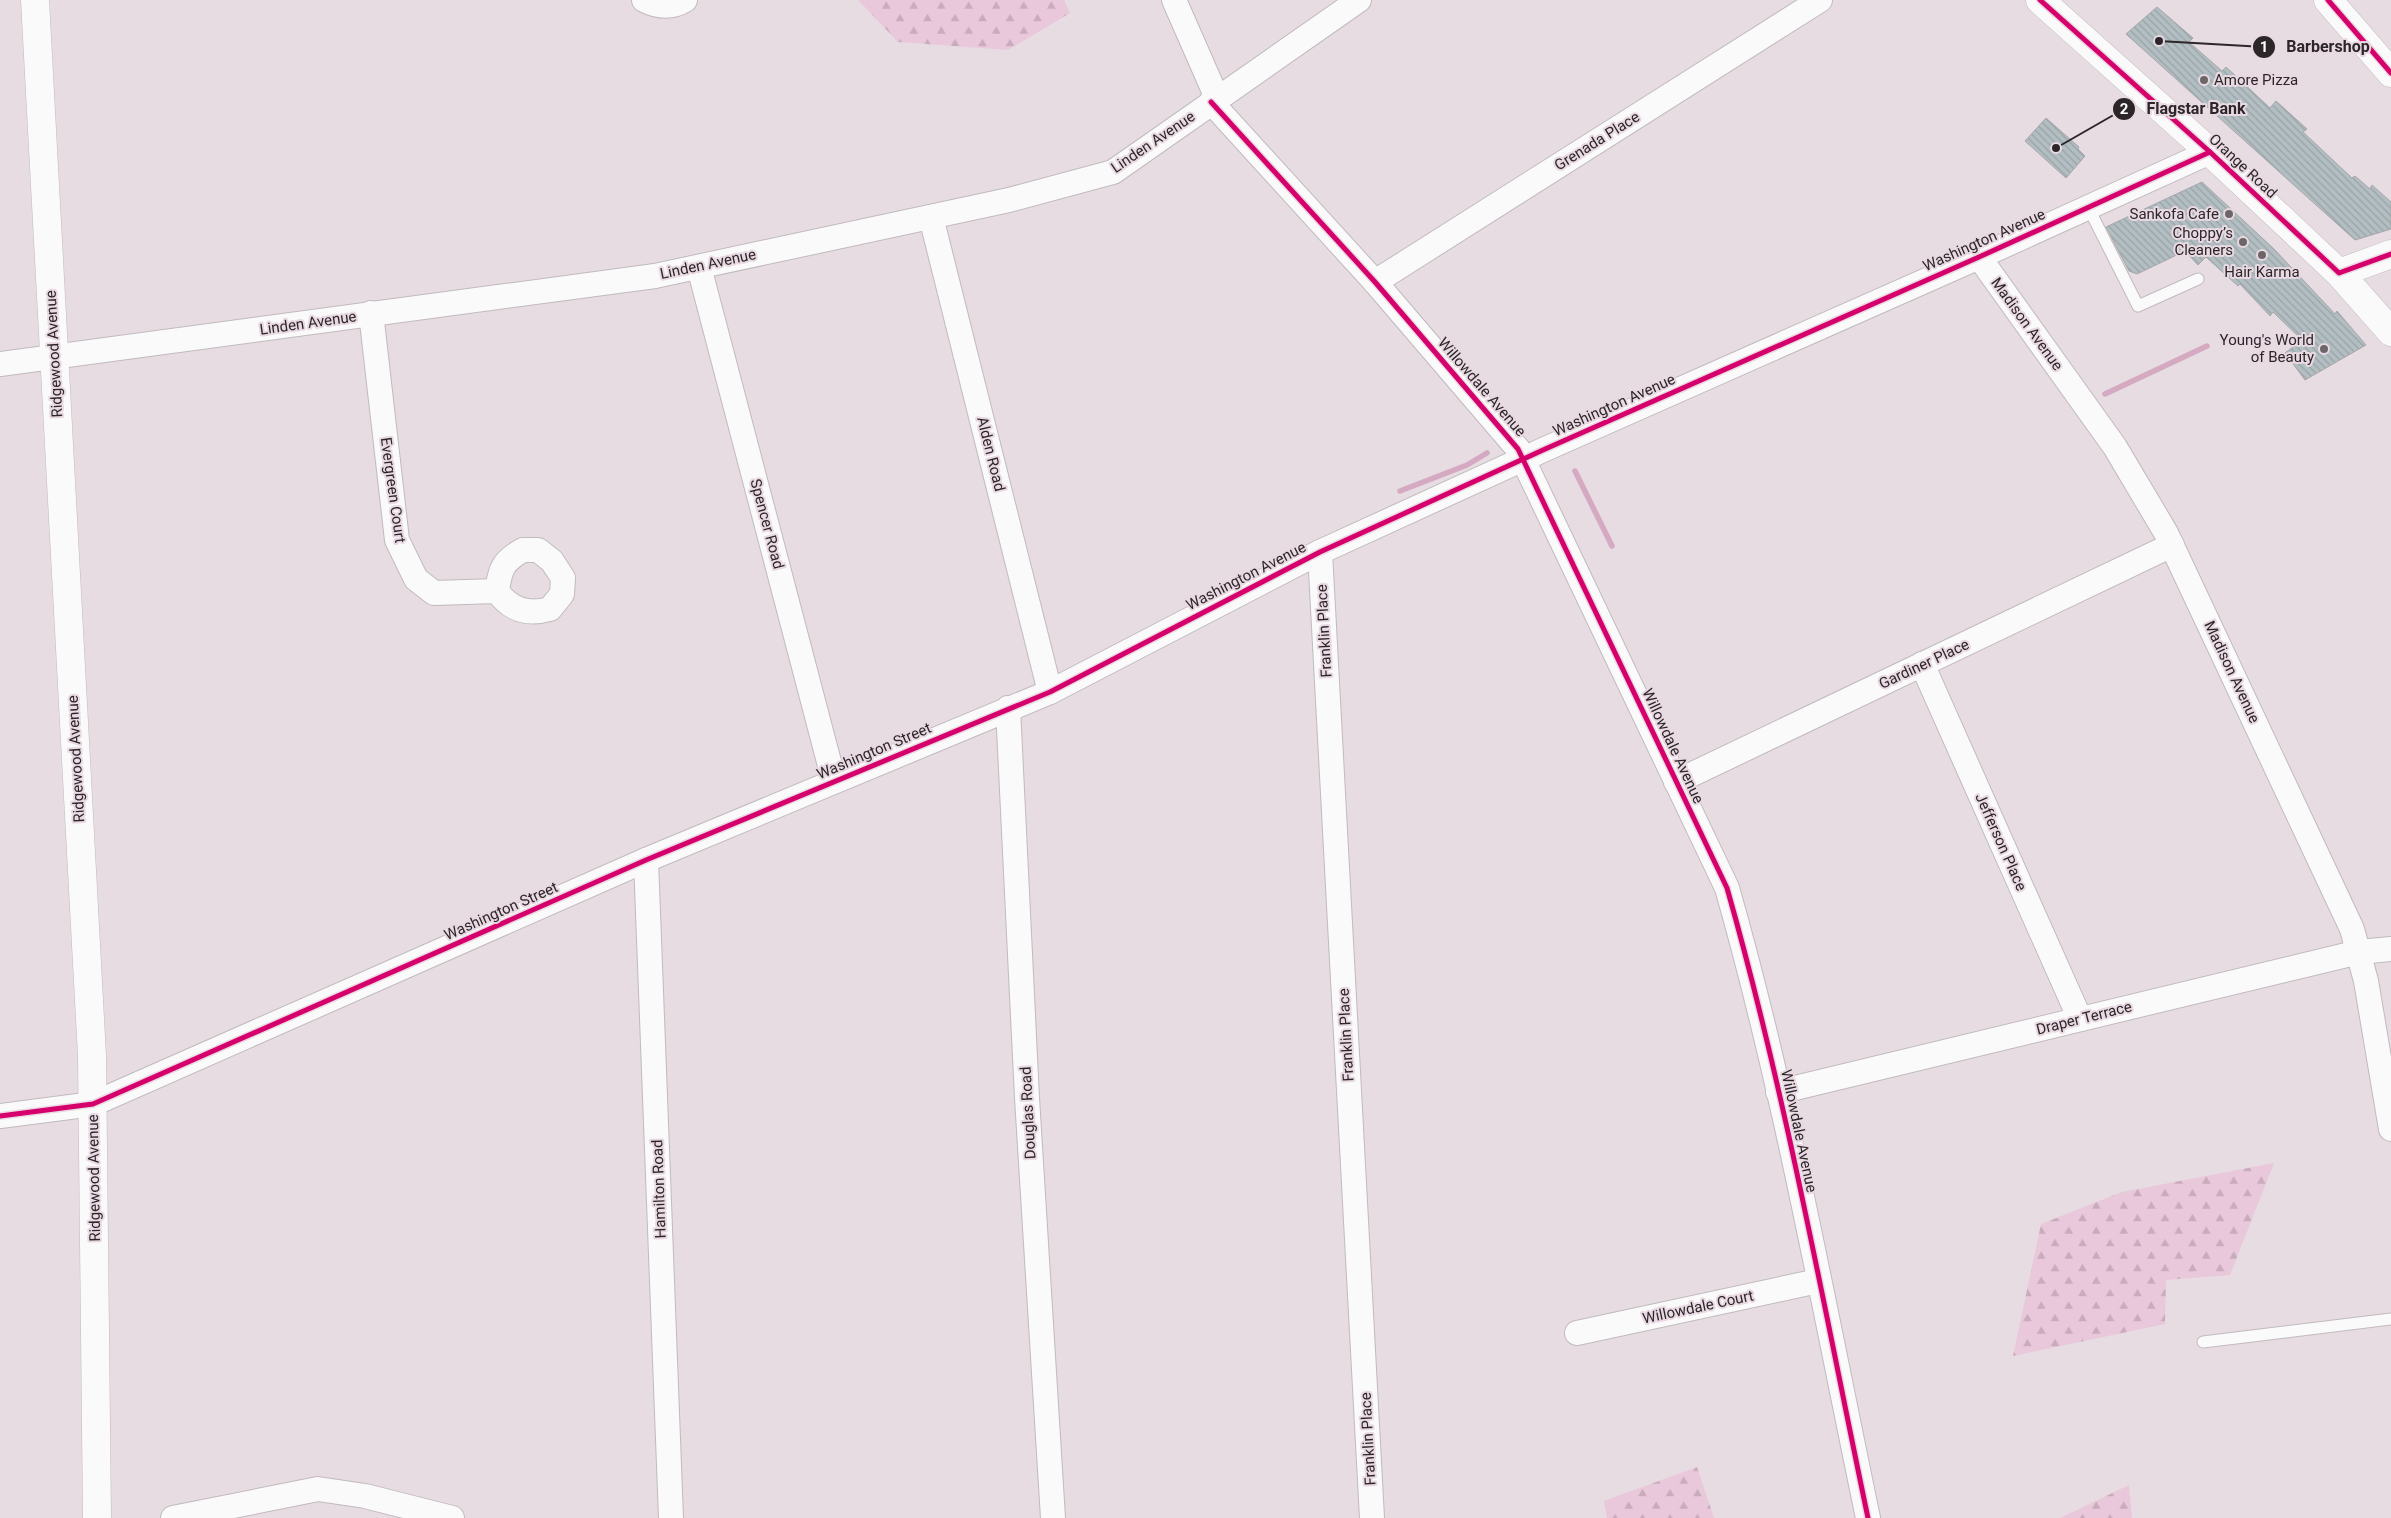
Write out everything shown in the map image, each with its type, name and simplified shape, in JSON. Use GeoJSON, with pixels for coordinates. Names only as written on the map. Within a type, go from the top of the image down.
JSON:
{"type":"FeatureCollection","features":[{"type":"Feature","properties":{"kind":"street","name":"Ridgewood Avenue"},"geometry":{"type":"LineString","coordinates":[[35,0],[92,1047],[97,1518]]}},
{"type":"Feature","properties":{"kind":"street"},"geometry":{"type":"LineString","coordinates":[[644,0],[657,5],[668,6],[685,0]]}},
{"type":"Feature","properties":{"kind":"street","name":"Willowdale Avenue"},"geometry":{"type":"LineString","coordinates":[[1174,0],[1214,100],[1375,282],[1518,449],[1727,888],[1743,945],[1778,1092],[1868,1518]]}},
{"type":"Feature","properties":{"kind":"street","name":"Linden Avenue"},"geometry":{"type":"LineString","coordinates":[[0,364],[54,355],[209,337],[371,313],[655,276],[1009,200],[1113,172],[1359,0]]}},
{"type":"Feature","properties":{"kind":"street","name":"Grenada Place"},"geometry":{"type":"LineString","coordinates":[[1375,282],[1820,0]]}},
{"type":"Feature","properties":{"kind":"street","name":"Orange Road"},"geometry":{"type":"LineString","coordinates":[[2040,0],[2210,152],[2338,273],[2391,332]]}},
{"type":"Feature","properties":{"kind":"street"},"geometry":{"type":"LineString","coordinates":[[2328,0],[2391,73]]}},
{"type":"Feature","properties":{"kind":"street","name":"Washington Avenue"},"geometry":{"type":"LineString","coordinates":[[1008,708],[1050,692],[1320,552],[1523,459],[1979,257],[2210,152]]}},
{"type":"Feature","properties":{"kind":"street","name":"Alden Road"},"geometry":{"type":"LineString","coordinates":[[931,217],[1050,692]]}},
{"type":"Feature","properties":{"kind":"street"},"geometry":{"type":"LineString","coordinates":[[2338,273],[2391,254]]}},
{"type":"Feature","properties":{"kind":"street","name":"Madison Avenue"},"geometry":{"type":"LineString","coordinates":[[1979,257],[2115,447],[2172,545],[2352,929],[2366,981],[2391,1129]]}},
{"type":"Feature","properties":{"kind":"street","name":"Spencer Road"},"geometry":{"type":"LineString","coordinates":[[699,267],[834,781]]}},
{"type":"Feature","properties":{"kind":"street","name":"Evergreen Court"},"geometry":{"type":"LineString","coordinates":[[371,313],[397,540],[416,579],[434,593],[497,591]]}},
{"type":"Feature","properties":{"kind":"street","name":"Gardiner Place"},"geometry":{"type":"LineString","coordinates":[[1676,782],[2172,545]]}},
{"type":"Feature","properties":{"kind":"street","name":"Franklin Place"},"geometry":{"type":"LineString","coordinates":[[1320,552],[1372,1518]]}},
{"type":"Feature","properties":{"kind":"street","name":"Jefferson Place"},"geometry":{"type":"LineString","coordinates":[[1922,664],[2080,1019]]}},
{"type":"Feature","properties":{"kind":"street","name":"Washington Street"},"geometry":{"type":"LineString","coordinates":[[0,1116],[93,1104],[646,860],[1008,708]]}},
{"type":"Feature","properties":{"kind":"street","name":"Douglas Road"},"geometry":{"type":"LineString","coordinates":[[1008,708],[1027,1098],[1053,1518]]}},
{"type":"Feature","properties":{"kind":"street","name":"Hamilton Road"},"geometry":{"type":"LineString","coordinates":[[646,860],[671,1518]]}},
{"type":"Feature","properties":{"kind":"street","name":"Draper Terrace"},"geometry":{"type":"LineString","coordinates":[[1778,1092],[2358,952],[2391,949]]}},
{"type":"Feature","properties":{"kind":"street","name":"Willowdale Court"},"geometry":{"type":"LineString","coordinates":[[1577,1333],[1818,1280]]}},
{"type":"Feature","properties":{"kind":"street"},"geometry":{"type":"LineString","coordinates":[[173,1518],[318,1489],[365,1496],[452,1518]]}},
{"type":"Feature","properties":{"kind":"lane"},"geometry":{"type":"LineString","coordinates":[[2088,207],[2138,306],[2198,279]]}},
{"type":"Feature","properties":{"kind":"lane"},"geometry":{"type":"LineString","coordinates":[[2203,1342],[2391,1319]]}},
{"type":"Feature","properties":{"kind":"green space"},"geometry":{"type":"Polygon","coordinates":[[[858,0],[1064,0],[1070,13],[1008,50],[898,42],[858,0]]]}},
{"type":"Feature","properties":{"kind":"green space"},"geometry":{"type":"Polygon","coordinates":[[[2274,1163],[2230,1275],[2166,1280],[2165,1324],[2013,1356],[2041,1224],[2122,1192],[2274,1163]]]}},
{"type":"Feature","properties":{"kind":"green space"},"geometry":{"type":"Polygon","coordinates":[[[1697,1467],[1714,1518],[1607,1518],[1604,1501],[1697,1467]]]}},
{"type":"Feature","properties":{"kind":"green space"},"geometry":{"type":"Polygon","coordinates":[[[2129,1485],[2132,1518],[2060,1518],[2129,1485]]]}},
{"type":"Feature","properties":{"kind":"building"},"geometry":{"type":"Polygon","coordinates":[[[2157,7],[2193,38],[2189,42],[2222,71],[2226,67],[2270,108],[2276,101],[2307,129],[2303,132],[2352,178],[2355,176],[2370,189],[2372,185],[2391,202],[2391,229],[2355,240],[2126,34],[2157,7]]]}},
{"type":"Feature","properties":{"kind":"building"},"geometry":{"type":"Polygon","coordinates":[[[2046,118],[2079,147],[2078,149],[2085,156],[2066,178],[2025,141],[2046,118]]]}},
{"type":"Feature","properties":{"kind":"building"},"geometry":{"type":"Polygon","coordinates":[[[2202,182],[2274,249],[2335,314],[2337,311],[2366,345],[2305,380],[2285,353],[2302,340],[2273,312],[2270,316],[2240,284],[2238,286],[2206,257],[2198,265],[2185,251],[2137,274],[2129,271],[2106,227],[2202,182]]]}},
{"type":"Feature","properties":{"kind":"waterway"},"geometry":{"type":"LineString","coordinates":[[2105,394],[2207,346]]}},
{"type":"Feature","properties":{"kind":"waterway"},"geometry":{"type":"LineString","coordinates":[[1400,491],[1467,465],[1487,453]]}},
{"type":"Feature","properties":{"kind":"waterway"},"geometry":{"type":"LineString","coordinates":[[1575,471],[1612,546]]}},
{"type":"Feature","properties":{"kind":"cycle path"},"geometry":{"type":"LineString","coordinates":[[2040,0],[2210,152],[2339,273],[2391,254]]}},
{"type":"Feature","properties":{"kind":"cycle path"},"geometry":{"type":"LineString","coordinates":[[2328,0],[2391,73]]}},
{"type":"Feature","properties":{"kind":"cycle path"},"geometry":{"type":"LineString","coordinates":[[1211,102],[1375,282],[1518,449],[1727,888],[1768,1044],[1786,1123],[1868,1518]]}},
{"type":"Feature","properties":{"kind":"cycle path"},"geometry":{"type":"LineString","coordinates":[[0,1116],[93,1104],[646,860],[1050,692],[1320,552],[1543,450],[1979,257],[2210,152]]}},
{"type":"Feature","properties":{"kind":"place","name":"Barbershop"},"geometry":{"type":"Point","coordinates":[2159,41]}},
{"type":"Feature","properties":{"kind":"place","name":"Amore Pizza"},"geometry":{"type":"Point","coordinates":[2204,80]}},
{"type":"Feature","properties":{"kind":"place","name":"Flagstar Bank"},"geometry":{"type":"Point","coordinates":[2056,148]}},
{"type":"Feature","properties":{"kind":"place","name":"Sankofa Cafe"},"geometry":{"type":"Point","coordinates":[2229,214]}},
{"type":"Feature","properties":{"kind":"place","name":"Choppy’s Cleaners"},"geometry":{"type":"Point","coordinates":[2243,242]}},
{"type":"Feature","properties":{"kind":"place","name":"Hair Karma"},"geometry":{"type":"Point","coordinates":[2262,255]}},
{"type":"Feature","properties":{"kind":"place","name":"Young's World of Beauty"},"geometry":{"type":"Point","coordinates":[2324,349]}}]}
